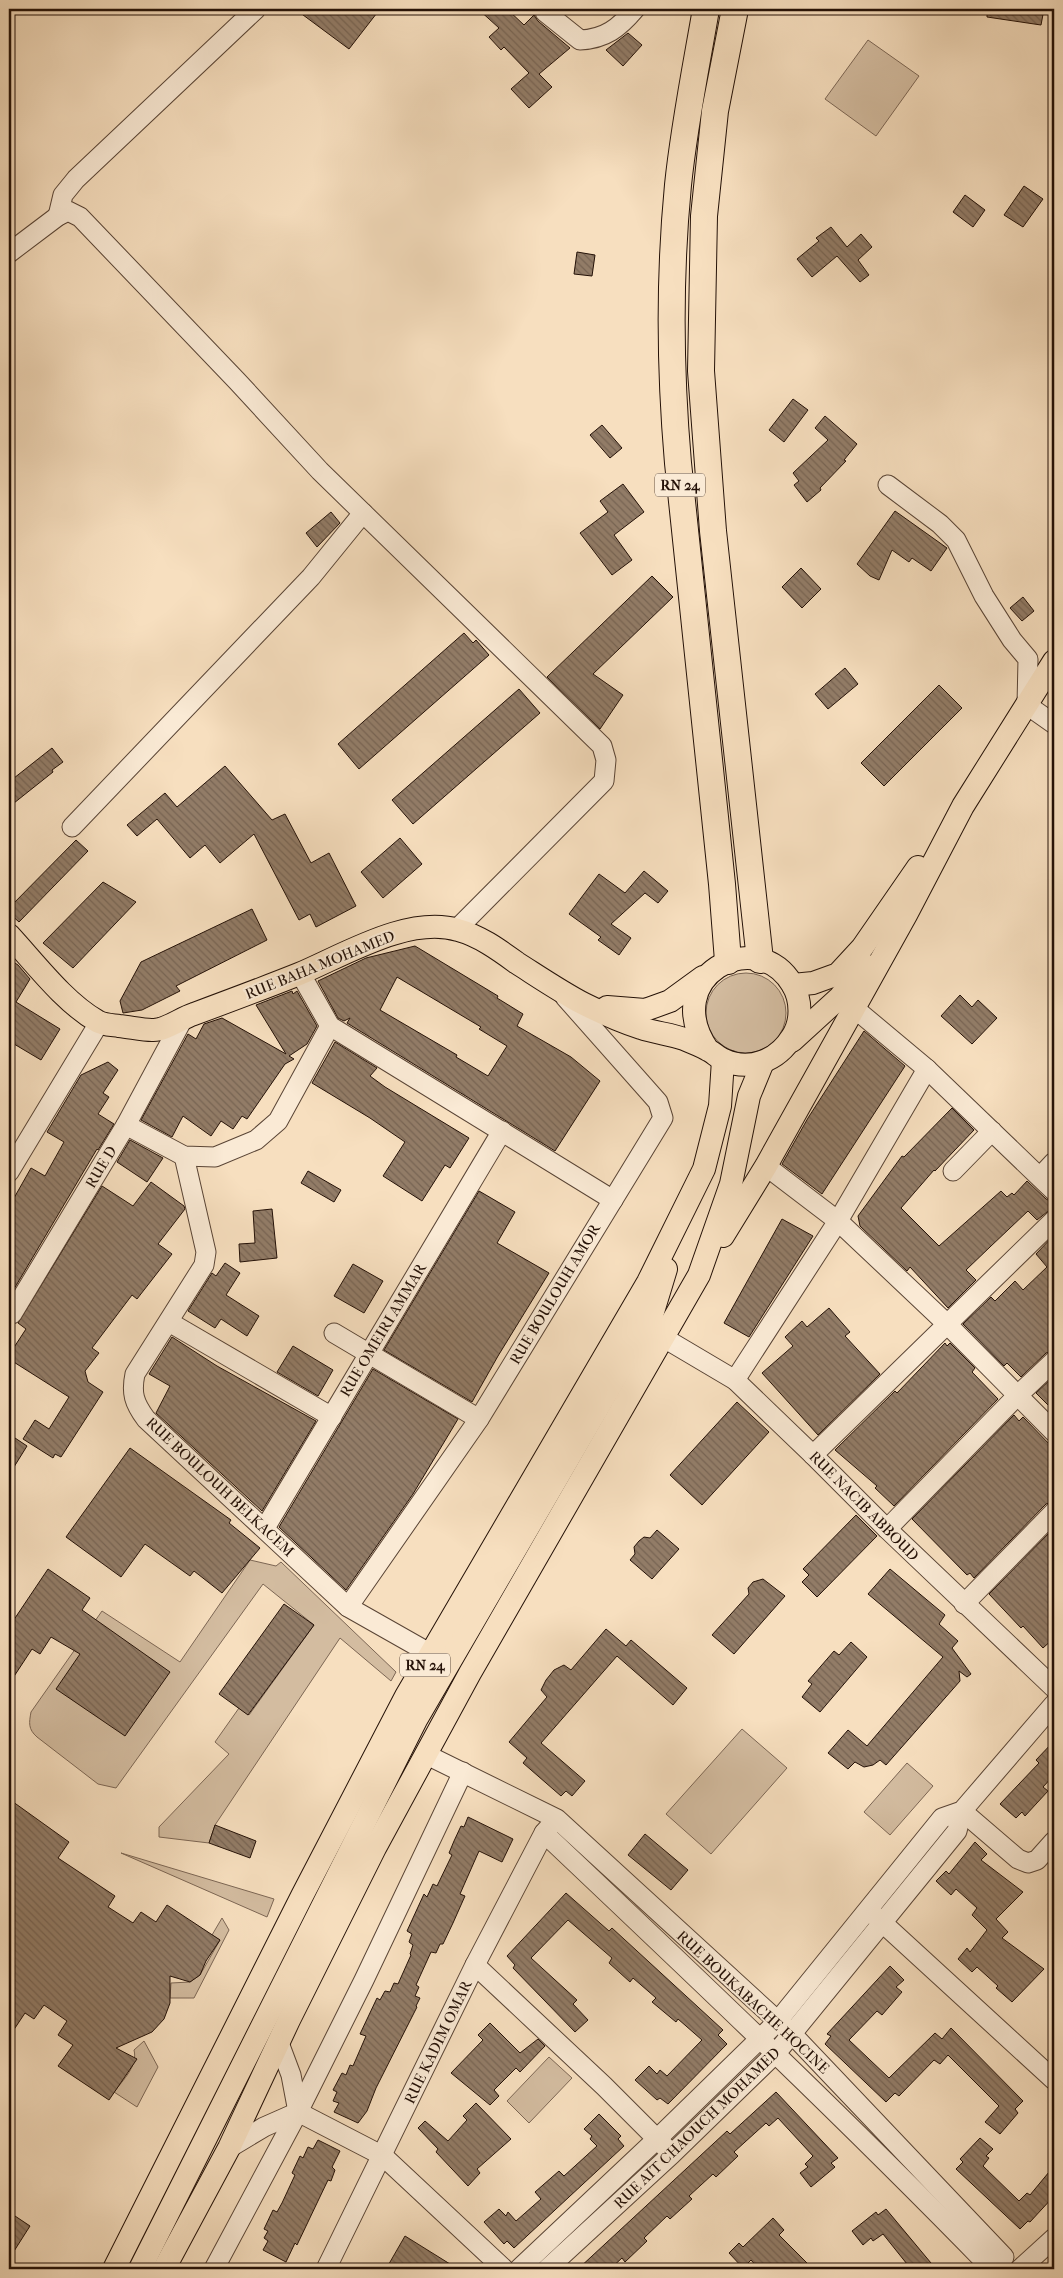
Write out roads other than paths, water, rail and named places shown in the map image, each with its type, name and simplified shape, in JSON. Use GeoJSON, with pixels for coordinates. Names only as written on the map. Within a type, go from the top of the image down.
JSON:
{"type":"FeatureCollection","features":[{"type":"Feature","properties":{"kind":"highway","name":"RN 24"},"geometry":{"type":"LineString","coordinates":[[706,9],[678,186],[671,344],[677,454],[721,874],[721,965]]}},
{"type":"Feature","properties":{"kind":"highway","name":"RN 24"},"geometry":{"type":"LineString","coordinates":[[735,9],[715,111],[704,216],[701,371],[713,531],[760,960]]}},
{"type":"Feature","properties":{"kind":"main road"},"geometry":{"type":"LineString","coordinates":[[793,985],[813,983],[838,974],[862,948],[963,806],[1054,661]]}},
{"type":"Feature","properties":{"kind":"main road"},"geometry":{"type":"LineString","coordinates":[[699,1275],[766,1166],[906,915],[963,806]]}},
{"type":"Feature","properties":{"kind":"main road"},"geometry":{"type":"LineString","coordinates":[[721,965],[701,982],[694,999],[693,1017],[698,1035],[716,1055],[750,1065],[763,1062],[776,1056],[840,997],[906,915]]}},
{"type":"Feature","properties":{"kind":"main road","name":"RUE BAHA MOHAMED"},"geometry":{"type":"LineString","coordinates":[[99,1023],[155,1031],[184,1017],[300,973],[358,946],[416,927],[457,929],[485,941],[557,989],[585,1005],[641,1028],[681,1038],[716,1055]]}},
{"type":"Feature","properties":{"kind":"main road"},"geometry":{"type":"LineString","coordinates":[[9,935],[70,1001],[99,1023]]}},
{"type":"Feature","properties":{"kind":"main road"},"geometry":{"type":"LineString","coordinates":[[585,1005],[646,1010],[670,1001],[721,965],[744,958],[760,960],[781,971],[793,985],[798,999],[799,1016],[795,1033],[786,1047]]}},
{"type":"Feature","properties":{"kind":"main road","name":"RN 24"},"geometry":{"type":"LineString","coordinates":[[114,2269],[306,1887],[406,1696],[648,1282],[684,1211],[704,1169],[720,1106],[716,1055]]}},
{"type":"Feature","properties":{"kind":"main road","name":"RN 24"},"geometry":{"type":"LineString","coordinates":[[164,2269],[229,2148],[375,1848],[425,1754],[699,1275],[731,1184],[749,1096],[763,1062]]}},
{"type":"Feature","properties":{"kind":"main road","name":"RN 24"},"geometry":{"type":"LineString","coordinates":[[140,2269],[416,1720],[652,1314],[684,1211]]}},
{"type":"Feature","properties":{"kind":"street"},"geometry":{"type":"LineString","coordinates":[[58,216],[64,195],[76,179],[256,9]]}},
{"type":"Feature","properties":{"kind":"street"},"geometry":{"type":"LineString","coordinates":[[545,12],[580,40],[596,40],[622,25],[634,9]]}},
{"type":"Feature","properties":{"kind":"street"},"geometry":{"type":"LineString","coordinates":[[9,253],[58,216],[68,211],[80,217],[320,471],[602,746],[606,760],[604,781],[457,929]]}},
{"type":"Feature","properties":{"kind":"street"},"geometry":{"type":"LineString","coordinates":[[888,485],[940,524],[956,540],[984,596],[1012,640],[1028,660],[1028,705],[1054,724]]}},
{"type":"Feature","properties":{"kind":"street"},"geometry":{"type":"LineString","coordinates":[[72,827],[311,578],[362,513]]}},
{"type":"Feature","properties":{"kind":"street"},"geometry":{"type":"LineString","coordinates":[[300,973],[330,1026],[613,1200]]}},
{"type":"Feature","properties":{"kind":"street","name":"RUE BOULOUH AMOR"},"geometry":{"type":"LineString","coordinates":[[348,1607],[479,1419],[662,1118],[662,1111],[658,1102],[646,1087],[557,989]]}},
{"type":"Feature","properties":{"kind":"street"},"geometry":{"type":"LineString","coordinates":[[854,1008],[927,1069],[1054,1191]]}},
{"type":"Feature","properties":{"kind":"street","name":"RUE D"},"geometry":{"type":"LineString","coordinates":[[10,1313],[126,1124],[184,1017]]}},
{"type":"Feature","properties":{"kind":"street"},"geometry":{"type":"LineString","coordinates":[[9,1172],[99,1023]]}},
{"type":"Feature","properties":{"kind":"street"},"geometry":{"type":"LineString","coordinates":[[126,1124],[184,1156],[215,1157],[256,1140],[278,1121],[330,1026]]}},
{"type":"Feature","properties":{"kind":"street"},"geometry":{"type":"LineString","coordinates":[[735,1380],[838,1221],[927,1069]]}},
{"type":"Feature","properties":{"kind":"street","name":"RUE OMEIRI AMMAR"},"geometry":{"type":"LineString","coordinates":[[265,1528],[502,1131]]}},
{"type":"Feature","properties":{"kind":"street"},"geometry":{"type":"LineString","coordinates":[[953,1171],[992,1131]]}},
{"type":"Feature","properties":{"kind":"street","name":"RUE BOULOUH BELKACEM"},"geometry":{"type":"LineString","coordinates":[[184,1156],[206,1252],[204,1265],[135,1374],[132,1388],[134,1404],[146,1419],[348,1607],[431,1654]]}},
{"type":"Feature","properties":{"kind":"street"},"geometry":{"type":"LineString","coordinates":[[1040,1177],[1054,1162]]}},
{"type":"Feature","properties":{"kind":"street"},"geometry":{"type":"LineString","coordinates":[[766,1166],[838,1221],[947,1324],[1054,1432]]}},
{"type":"Feature","properties":{"kind":"street"},"geometry":{"type":"LineString","coordinates":[[813,1454],[1054,1220]]}},
{"type":"Feature","properties":{"kind":"street"},"geometry":{"type":"LineString","coordinates":[[169,1322],[332,1417]]}},
{"type":"Feature","properties":{"kind":"street"},"geometry":{"type":"LineString","coordinates":[[334,1333],[479,1419]]}},
{"type":"Feature","properties":{"kind":"street","name":"RUE NACIB ABBOUD"},"geometry":{"type":"LineString","coordinates":[[664,1338],[735,1380],[813,1454],[964,1604],[1051,1679]]}},
{"type":"Feature","properties":{"kind":"street"},"geometry":{"type":"LineString","coordinates":[[887,1529],[1017,1396],[1054,1361]]}},
{"type":"Feature","properties":{"kind":"street"},"geometry":{"type":"LineString","coordinates":[[964,1604],[1054,1512]]}},
{"type":"Feature","properties":{"kind":"street"},"geometry":{"type":"LineString","coordinates":[[518,2269],[762,2038],[942,1818],[962,1811],[1054,1704]]}},
{"type":"Feature","properties":{"kind":"street","name":"RUE BOUKABACHE HOCINE"},"geometry":{"type":"LineString","coordinates":[[425,1754],[557,1819],[792,2035],[996,2265]]}},
{"type":"Feature","properties":{"kind":"street"},"geometry":{"type":"LineString","coordinates":[[214,2269],[298,2112],[364,1980],[463,1772]]}},
{"type":"Feature","properties":{"kind":"street"},"geometry":{"type":"LineString","coordinates":[[962,1811],[1018,1859],[1028,1863],[1036,1860],[1054,1841]]}},
{"type":"Feature","properties":{"kind":"street","name":"RUE AIT CHAOUCH MOHAMED"},"geometry":{"type":"LineString","coordinates":[[547,2269],[672,2154],[777,2052],[957,1831],[962,1811]]}},
{"type":"Feature","properties":{"kind":"street","name":"RUE KADIM OMAR"},"geometry":{"type":"LineString","coordinates":[[326,2269],[475,1965],[544,1833],[557,1819]]}},
{"type":"Feature","properties":{"kind":"street"},"geometry":{"type":"LineString","coordinates":[[544,1833],[777,2052],[996,2265],[1014,2260],[1020,2269],[1054,2238]]}},
{"type":"Feature","properties":{"kind":"street"},"geometry":{"type":"LineString","coordinates":[[867,1909],[1054,2080]]}},
{"type":"Feature","properties":{"kind":"street"},"geometry":{"type":"LineString","coordinates":[[475,1965],[672,2154]]}},
{"type":"Feature","properties":{"kind":"street"},"geometry":{"type":"LineString","coordinates":[[279,2043],[291,2075],[298,2112]]}},
{"type":"Feature","properties":{"kind":"street"},"geometry":{"type":"LineString","coordinates":[[229,2148],[264,2127],[298,2112]]}},
{"type":"Feature","properties":{"kind":"street"},"geometry":{"type":"LineString","coordinates":[[298,2112],[383,2156],[504,2269]]}}]}
